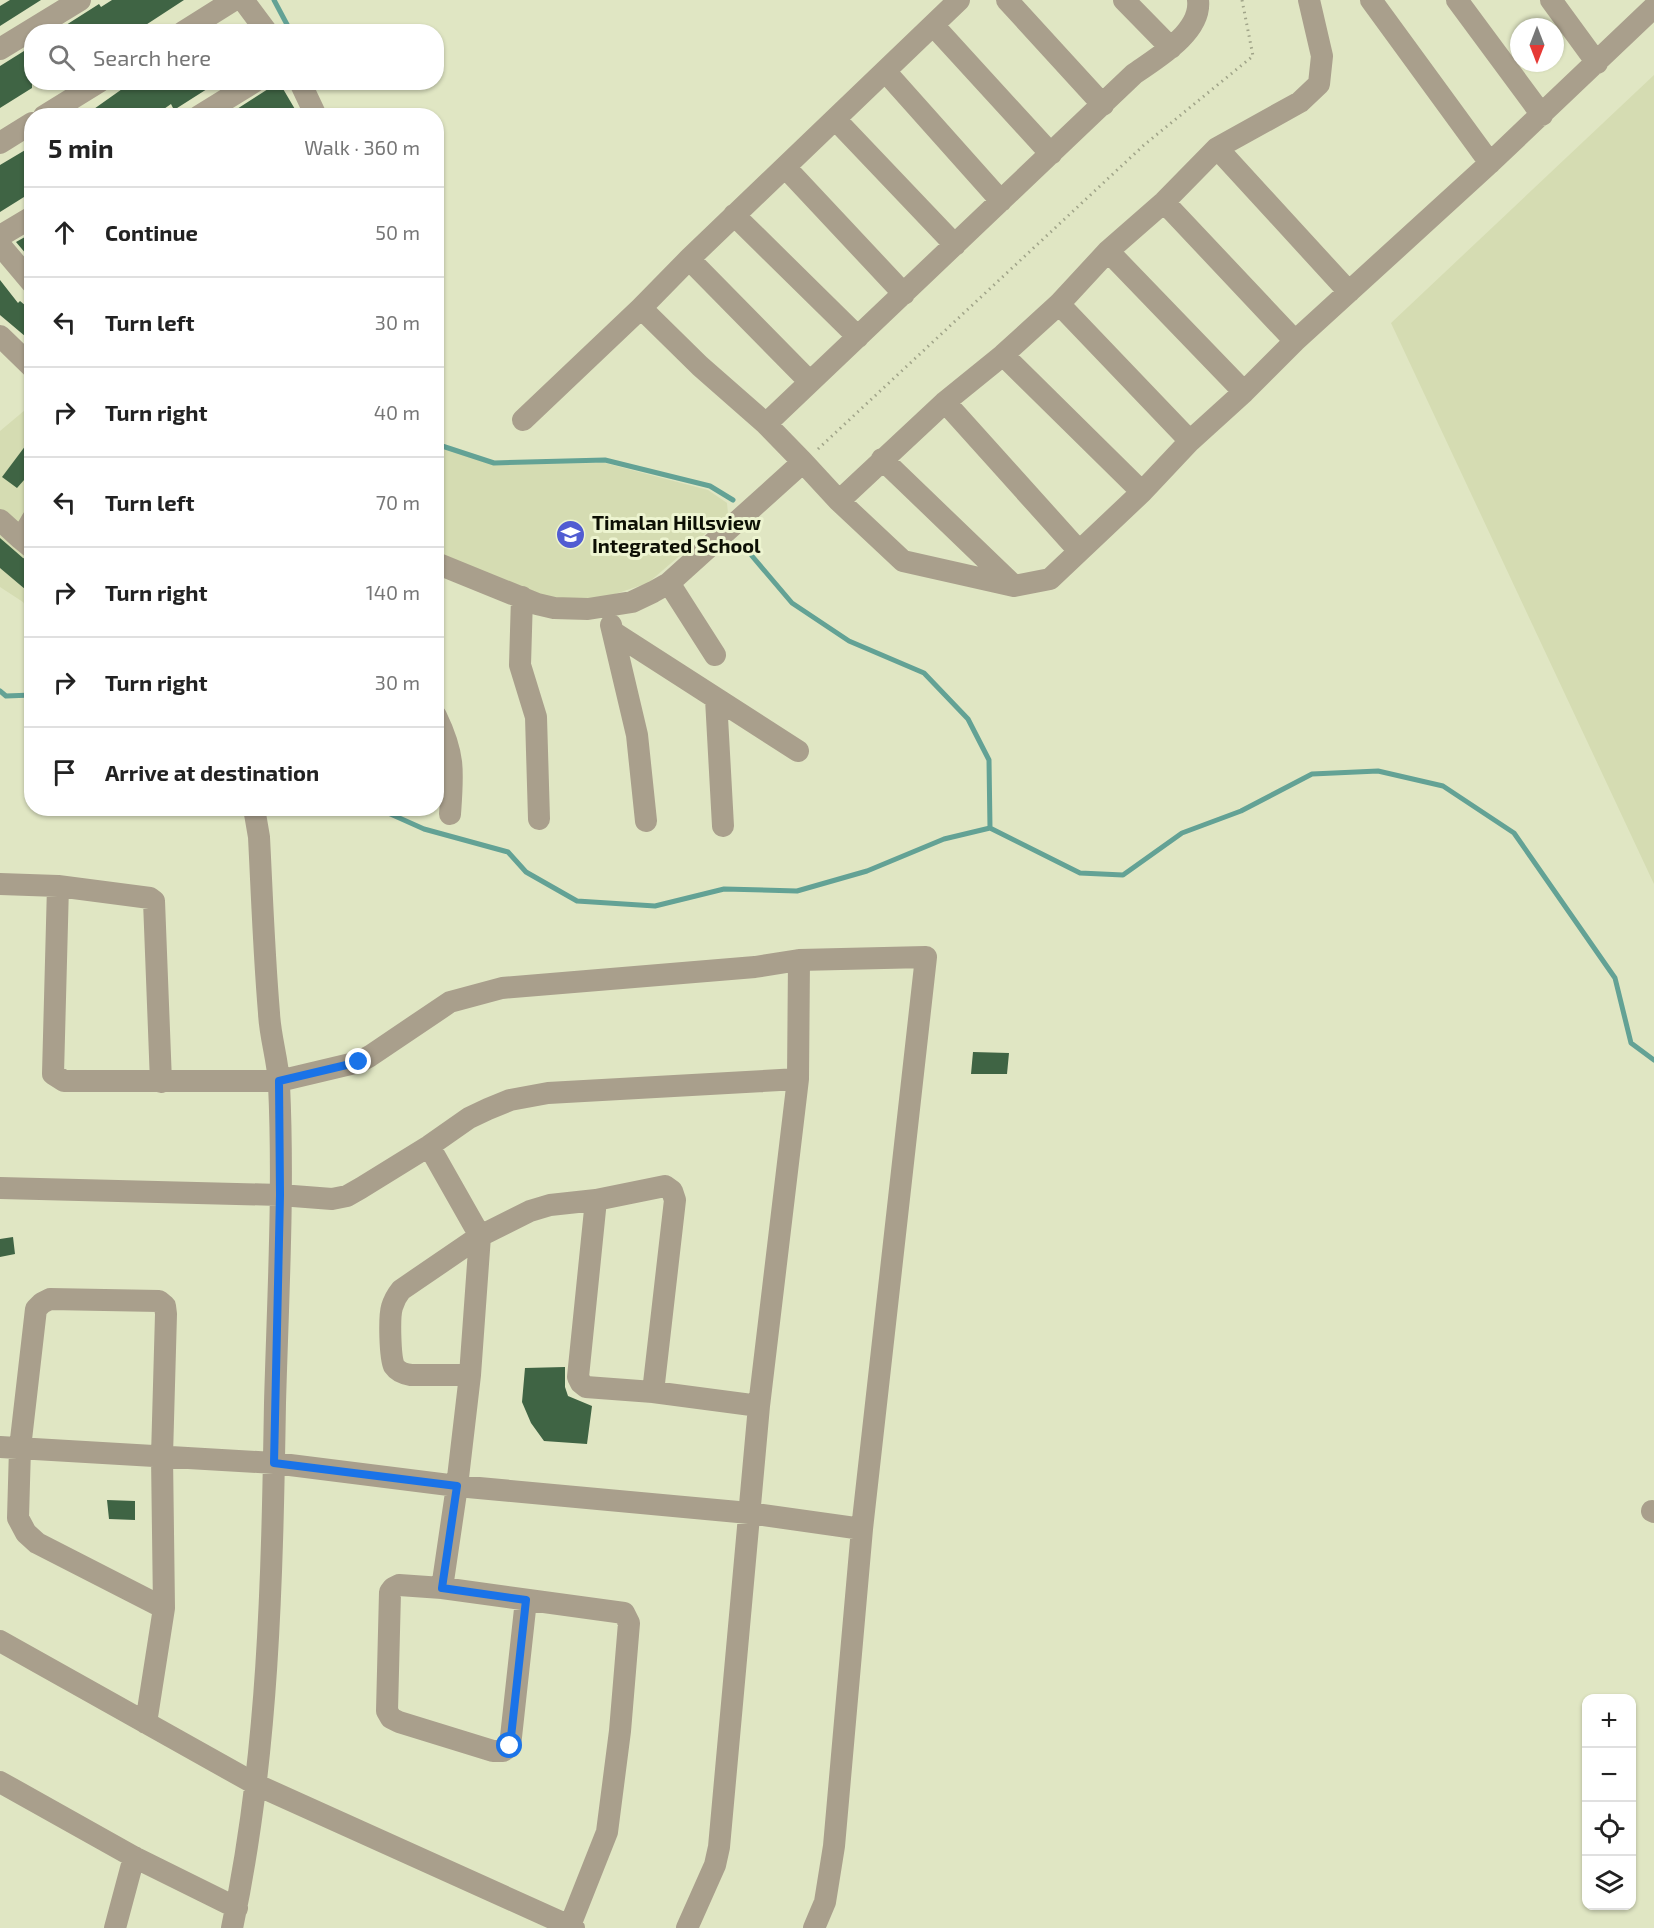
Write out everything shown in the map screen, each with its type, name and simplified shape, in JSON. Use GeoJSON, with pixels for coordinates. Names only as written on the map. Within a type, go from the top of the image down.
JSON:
{"type":"FeatureCollection","features":[{"type":"Feature","properties":{"kind":"street"},"geometry":{"type":"LineString","coordinates":[[41,24],[80,0]]}},
{"type":"Feature","properties":{"kind":"street"},"geometry":{"type":"LineString","coordinates":[[196,24],[234,0]]}},
{"type":"Feature","properties":{"kind":"street"},"geometry":{"type":"LineString","coordinates":[[243,0],[261,24]]}},
{"type":"Feature","properties":{"kind":"street"},"geometry":{"type":"LineString","coordinates":[[523,420],[959,0]]}},
{"type":"Feature","properties":{"kind":"street"},"geometry":{"type":"LineString","coordinates":[[1007,0],[1103,105]]}},
{"type":"Feature","properties":{"kind":"street"},"geometry":{"type":"LineString","coordinates":[[1124,0],[1171,48]]}},
{"type":"Feature","properties":{"kind":"street"},"geometry":{"type":"LineString","coordinates":[[766,424],[1134,74],[1171,48],[1192,26],[1198,0]]}},
{"type":"Feature","properties":{"kind":"street"},"geometry":{"type":"LineString","coordinates":[[838,501],[945,402],[1003,355],[1059,304],[1108,251],[1164,202],[1218,148],[1300,102],[1319,84],[1322,56],[1309,0]]}},
{"type":"Feature","properties":{"kind":"street"},"geometry":{"type":"LineString","coordinates":[[1371,0],[1490,163]]}},
{"type":"Feature","properties":{"kind":"street"},"geometry":{"type":"LineString","coordinates":[[1457,0],[1542,115]]}},
{"type":"Feature","properties":{"kind":"street"},"geometry":{"type":"LineString","coordinates":[[1551,0],[1597,63]]}},
{"type":"Feature","properties":{"kind":"street"},"geometry":{"type":"LineString","coordinates":[[641,308],[700,366],[766,424],[838,501],[903,561],[1014,586],[1050,579],[1295,341],[1597,63],[1649,6]]}},
{"type":"Feature","properties":{"kind":"street"},"geometry":{"type":"LineString","coordinates":[[933,25],[1051,154]]}},
{"type":"Feature","properties":{"kind":"street"},"geometry":{"type":"LineString","coordinates":[[0,49],[24,34]]}},
{"type":"Feature","properties":{"kind":"street"},"geometry":{"type":"LineString","coordinates":[[885,71],[1001,201]]}},
{"type":"Feature","properties":{"kind":"street"},"geometry":{"type":"LineString","coordinates":[[57,108],[86,90]]}},
{"type":"Feature","properties":{"kind":"street"},"geometry":{"type":"LineString","coordinates":[[212,108],[241,90]]}},
{"type":"Feature","properties":{"kind":"street"},"geometry":{"type":"LineString","coordinates":[[304,90],[312,108]]}},
{"type":"Feature","properties":{"kind":"street"},"geometry":{"type":"LineString","coordinates":[[835,118],[955,245]]}},
{"type":"Feature","properties":{"kind":"street"},"geometry":{"type":"LineString","coordinates":[[0,143],[24,128]]}},
{"type":"Feature","properties":{"kind":"street"},"geometry":{"type":"LineString","coordinates":[[1218,148],[1349,292]]}},
{"type":"Feature","properties":{"kind":"street"},"geometry":{"type":"LineString","coordinates":[[785,167],[904,294]]}},
{"type":"Feature","properties":{"kind":"street"},"geometry":{"type":"LineString","coordinates":[[1164,202],[1295,341]]}},
{"type":"Feature","properties":{"kind":"street"},"geometry":{"type":"LineString","coordinates":[[734,215],[858,337]]}},
{"type":"Feature","properties":{"kind":"street"},"geometry":{"type":"LineString","coordinates":[[0,236],[24,222]]}},
{"type":"Feature","properties":{"kind":"street"},"geometry":{"type":"LineString","coordinates":[[0,245],[24,274]]}},
{"type":"Feature","properties":{"kind":"street"},"geometry":{"type":"LineString","coordinates":[[1108,251],[1244,392]]}},
{"type":"Feature","properties":{"kind":"street"},"geometry":{"type":"LineString","coordinates":[[689,259],[810,382]]}},
{"type":"Feature","properties":{"kind":"street"},"geometry":{"type":"LineString","coordinates":[[1059,304],[1190,441]]}},
{"type":"Feature","properties":{"kind":"street"},"geometry":{"type":"LineString","coordinates":[[0,336],[24,359]]}},
{"type":"Feature","properties":{"kind":"street"},"geometry":{"type":"LineString","coordinates":[[1003,355],[1142,492]]}},
{"type":"Feature","properties":{"kind":"street"},"geometry":{"type":"LineString","coordinates":[[945,402],[1079,551]]}},
{"type":"Feature","properties":{"kind":"street"},"geometry":{"type":"LineString","coordinates":[[882,459],[1014,586]]}},
{"type":"Feature","properties":{"kind":"street"},"geometry":{"type":"LineString","coordinates":[[444,566],[554,608],[588,609],[632,602],[669,583],[803,462]]}},
{"type":"Feature","properties":{"kind":"street"},"geometry":{"type":"LineString","coordinates":[[0,520],[24,534]]}},
{"type":"Feature","properties":{"kind":"street"},"geometry":{"type":"LineString","coordinates":[[669,583],[715,655]]}},
{"type":"Feature","properties":{"kind":"street"},"geometry":{"type":"LineString","coordinates":[[522,597],[520,665],[537,717],[539,819]]}},
{"type":"Feature","properties":{"kind":"street"},"geometry":{"type":"LineString","coordinates":[[608,606],[637,735],[646,821]]}},
{"type":"Feature","properties":{"kind":"street"},"geometry":{"type":"LineString","coordinates":[[613,632],[798,751]]}},
{"type":"Feature","properties":{"kind":"street"},"geometry":{"type":"LineString","coordinates":[[716,699],[723,826]]}},
{"type":"Feature","properties":{"kind":"street"},"geometry":{"type":"LineString","coordinates":[[444,735],[453,764],[450,814]]}},
{"type":"Feature","properties":{"kind":"street"},"geometry":{"type":"LineString","coordinates":[[0,1782],[134,1857],[234,1918],[257,1785],[268,1648],[280,1195],[279,1081],[269,1015],[259,837],[255,816]]}},
{"type":"Feature","properties":{"kind":"street"},"geometry":{"type":"LineString","coordinates":[[0,884],[58,886],[150,898],[154,901],[161,1082]]}},
{"type":"Feature","properties":{"kind":"street"},"geometry":{"type":"LineString","coordinates":[[58,886],[53,1074],[63,1082],[279,1081],[359,1062],[450,1002],[502,988],[756,967],[799,960],[926,957],[862,1528],[834,1846],[825,1902],[814,1928]]}},
{"type":"Feature","properties":{"kind":"street"},"geometry":{"type":"LineString","coordinates":[[687,1928],[718,1856],[759,1406],[798,1079],[799,960]]}},
{"type":"Feature","properties":{"kind":"street"},"geometry":{"type":"LineString","coordinates":[[0,1188],[280,1195],[332,1199],[347,1196],[470,1118],[510,1100],[538,1094],[798,1079]]}},
{"type":"Feature","properties":{"kind":"street"},"geometry":{"type":"LineString","coordinates":[[429,1146],[480,1236],[470,1375],[442,1588]]}},
{"type":"Feature","properties":{"kind":"street"},"geometry":{"type":"LineString","coordinates":[[470,1375],[411,1376],[402,1373],[394,1366],[391,1310],[394,1299],[402,1290],[480,1236],[530,1211],[550,1205],[596,1200],[665,1186],[672,1191],[675,1200],[653,1392]]}},
{"type":"Feature","properties":{"kind":"street"},"geometry":{"type":"LineString","coordinates":[[596,1200],[578,1377],[581,1383],[586,1387],[653,1392],[759,1406]]}},
{"type":"Feature","properties":{"kind":"street"},"geometry":{"type":"LineString","coordinates":[[146,1723],[164,1608],[162,1456],[165,1306],[159,1302],[50,1299],[36,1309],[10,1447],[18,1518],[26,1533],[36,1543],[164,1608]]}},
{"type":"Feature","properties":{"kind":"street"},"geometry":{"type":"LineString","coordinates":[[10,1447],[274,1463],[457,1486],[749,1513],[862,1528]]}},
{"type":"Feature","properties":{"kind":"street"},"geometry":{"type":"LineString","coordinates":[[0,1641],[257,1785],[571,1927],[607,1832],[620,1731],[629,1623],[624,1612],[399,1584],[390,1592],[387,1710],[391,1718],[399,1722],[493,1751],[503,1751],[510,1746],[526,1600]]}},
{"type":"Feature","properties":{"kind":"street"},"geometry":{"type":"LineString","coordinates":[[115,1928],[134,1857]]}},
{"type":"Feature","properties":{"kind":"path"},"geometry":{"type":"LineString","coordinates":[[803,462],[1144,145],[1253,56],[1242,0]]}},
{"type":"Feature","properties":{"kind":"shaded area"},"geometry":{"type":"Polygon","coordinates":[[[1654,75],[1654,884],[1391,323],[1654,75]]]}},
{"type":"Feature","properties":{"kind":"shaded area"},"geometry":{"type":"Polygon","coordinates":[[[24,411],[24,604],[0,587],[0,431],[24,411]]]}},
{"type":"Feature","properties":{"kind":"shaded area","name":"Timalan Hillsview Integrated School"},"geometry":{"type":"Polygon","coordinates":[[[444,448],[494,464],[605,463],[708,490],[727,503],[728,514],[648,583],[585,604],[544,599],[444,557],[444,448]]]}},
{"type":"Feature","properties":{"kind":"building"},"geometry":{"type":"Polygon","coordinates":[[[10,0],[41,0],[0,26],[0,6],[10,0]]]}},
{"type":"Feature","properties":{"kind":"building"},"geometry":{"type":"Polygon","coordinates":[[[112,0],[184,0],[147,24],[68,24],[99,4],[101,7],[112,0]]]}},
{"type":"Feature","properties":{"kind":"building"},"geometry":{"type":"Polygon","coordinates":[[[24,51],[24,90],[29,90],[0,108],[0,66],[24,51]]]}},
{"type":"Feature","properties":{"kind":"building"},"geometry":{"type":"Polygon","coordinates":[[[121,90],[205,90],[177,108],[173,108],[171,104],[165,108],[95,108],[121,90]]]}},
{"type":"Feature","properties":{"kind":"building"},"geometry":{"type":"Polygon","coordinates":[[[267,90],[284,90],[294,108],[238,108],[267,90]]]}},
{"type":"Feature","properties":{"kind":"building"},"geometry":{"type":"Polygon","coordinates":[[[24,151],[24,197],[0,212],[0,165],[24,151]]]}},
{"type":"Feature","properties":{"kind":"building"},"geometry":{"type":"Polygon","coordinates":[[[24,238],[24,252],[16,242],[24,238]]]}},
{"type":"Feature","properties":{"kind":"building"},"geometry":{"type":"Polygon","coordinates":[[[0,280],[18,303],[20,301],[24,304],[24,335],[0,315],[0,280]]]}},
{"type":"Feature","properties":{"kind":"building"},"geometry":{"type":"Polygon","coordinates":[[[24,448],[24,480],[17,488],[2,477],[24,448]]]}},
{"type":"Feature","properties":{"kind":"building"},"geometry":{"type":"Polygon","coordinates":[[[0,538],[24,558],[24,588],[0,568],[0,538]]]}},
{"type":"Feature","properties":{"kind":"building"},"geometry":{"type":"Polygon","coordinates":[[[973,1052],[1009,1053],[1007,1074],[971,1074],[973,1052]]]}},
{"type":"Feature","properties":{"kind":"building"},"geometry":{"type":"Polygon","coordinates":[[[13,1237],[15,1254],[0,1257],[0,1239],[13,1237]]]}},
{"type":"Feature","properties":{"kind":"building"},"geometry":{"type":"Polygon","coordinates":[[[565,1367],[565,1387],[568,1396],[592,1406],[587,1444],[544,1441],[531,1423],[522,1402],[525,1368],[565,1367]]]}},
{"type":"Feature","properties":{"kind":"building"},"geometry":{"type":"Polygon","coordinates":[[[107,1500],[135,1501],[135,1520],[109,1519],[107,1500]]]}},
{"type":"Feature","properties":{"kind":"waterway"},"geometry":{"type":"LineString","coordinates":[[274,0],[287,24]]}},
{"type":"Feature","properties":{"kind":"waterway"},"geometry":{"type":"LineString","coordinates":[[444,447],[494,463],[605,460],[710,486],[733,500]]}},
{"type":"Feature","properties":{"kind":"waterway"},"geometry":{"type":"LineString","coordinates":[[752,556],[792,603],[849,641],[924,673],[968,719],[989,760],[990,828]]}},
{"type":"Feature","properties":{"kind":"waterway"},"geometry":{"type":"LineString","coordinates":[[0,691],[6,696],[24,695]]}},
{"type":"Feature","properties":{"kind":"waterway"},"geometry":{"type":"LineString","coordinates":[[395,816],[424,829],[508,852],[526,872],[577,901],[655,906],[724,889],[797,891],[867,871],[944,839],[990,828],[1080,873],[1123,875],[1182,833],[1241,811],[1312,774],[1378,771],[1443,786],[1514,833],[1615,978],[1631,1043],[1654,1060]]}},
{"type":"Feature","properties":{"kind":"place","name":"Timalan Hillsview Integrated School"},"geometry":{"type":"Point","coordinates":[571,534]}},
{"type":"Feature","properties":{"kind":"route"},"geometry":{"type":"LineString","coordinates":[[359,1062],[279,1081],[280,1195],[274,1463],[457,1486],[442,1588],[526,1600],[510,1746]]}}]}
